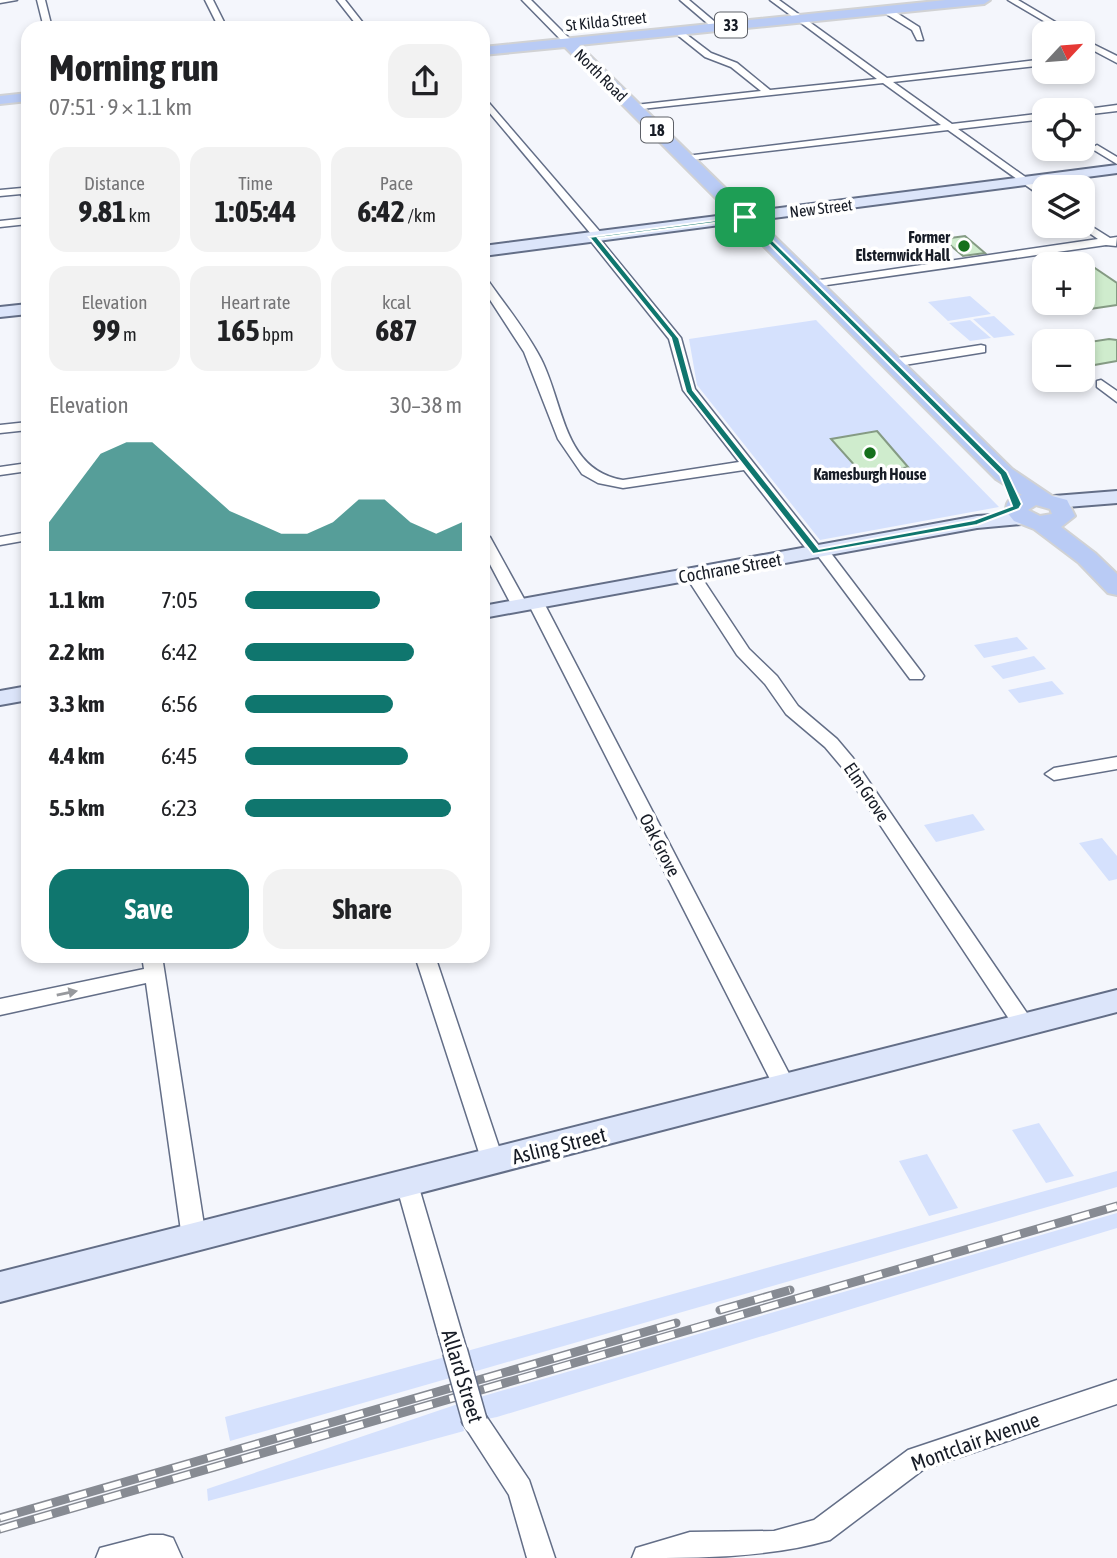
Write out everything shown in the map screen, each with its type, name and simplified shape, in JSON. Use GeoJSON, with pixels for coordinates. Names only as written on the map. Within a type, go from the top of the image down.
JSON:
{"type":"FeatureCollection","features":[{"type":"Feature","properties":{"kind":"main road","name":"St Kilda Street"},"geometry":{"type":"LineString","coordinates":[[490,50],[886,10],[925,3],[984,0]]}},
{"type":"Feature","properties":{"kind":"main road","name":"North Road"},"geometry":{"type":"LineString","coordinates":[[568,42],[1117,589]]}},
{"type":"Feature","properties":{"kind":"main road"},"geometry":{"type":"LineString","coordinates":[[0,100],[21,98]]}},
{"type":"Feature","properties":{"kind":"street"},"geometry":{"type":"LineString","coordinates":[[3,1],[13,0]]}},
{"type":"Feature","properties":{"kind":"street"},"geometry":{"type":"LineString","coordinates":[[41,0],[46,21]]}},
{"type":"Feature","properties":{"kind":"street"},"geometry":{"type":"LineString","coordinates":[[209,0],[220,21]]}},
{"type":"Feature","properties":{"kind":"street"},"geometry":{"type":"LineString","coordinates":[[341,0],[358,21]]}},
{"type":"Feature","properties":{"kind":"street","name":"North Road"},"geometry":{"type":"LineString","coordinates":[[526,0],[568,42]]}},
{"type":"Feature","properties":{"kind":"street"},"geometry":{"type":"LineString","coordinates":[[684,0],[717,27]]}},
{"type":"Feature","properties":{"kind":"street"},"geometry":{"type":"LineString","coordinates":[[774,0],[1032,187]]}},
{"type":"Feature","properties":{"kind":"street"},"geometry":{"type":"LineString","coordinates":[[1012,0],[1049,21]]}},
{"type":"Feature","properties":{"kind":"street"},"geometry":{"type":"LineString","coordinates":[[886,10],[916,29],[920,38]]}},
{"type":"Feature","properties":{"kind":"street"},"geometry":{"type":"LineString","coordinates":[[678,31],[711,57],[734,65],[768,93]]}},
{"type":"Feature","properties":{"kind":"street"},"geometry":{"type":"LineString","coordinates":[[1096,48],[1114,57]]}},
{"type":"Feature","properties":{"kind":"street"},"geometry":{"type":"LineString","coordinates":[[1096,57],[1114,57]]}},
{"type":"Feature","properties":{"kind":"street"},"geometry":{"type":"LineString","coordinates":[[635,108],[1032,64]]}},
{"type":"Feature","properties":{"kind":"street"},"geometry":{"type":"LineString","coordinates":[[1095,110],[1117,107]]}},
{"type":"Feature","properties":{"kind":"street"},"geometry":{"type":"LineString","coordinates":[[490,108],[675,338],[689,390],[916,676]]}},
{"type":"Feature","properties":{"kind":"street"},"geometry":{"type":"LineString","coordinates":[[687,159],[1032,117]]}},
{"type":"Feature","properties":{"kind":"street"},"geometry":{"type":"LineString","coordinates":[[1097,148],[1117,161]]}},
{"type":"Feature","properties":{"kind":"street","name":"New Street"},"geometry":{"type":"LineString","coordinates":[[490,250],[1117,169]]}},
{"type":"Feature","properties":{"kind":"street"},"geometry":{"type":"LineString","coordinates":[[0,193],[21,191]]}},
{"type":"Feature","properties":{"kind":"street"},"geometry":{"type":"LineString","coordinates":[[0,224],[21,222]]}},
{"type":"Feature","properties":{"kind":"street"},"geometry":{"type":"LineString","coordinates":[[1095,232],[1114,244]]}},
{"type":"Feature","properties":{"kind":"street"},"geometry":{"type":"LineString","coordinates":[[813,284],[1114,244]]}},
{"type":"Feature","properties":{"kind":"street"},"geometry":{"type":"LineString","coordinates":[[490,292],[533,357],[546,384],[556,424],[590,476],[604,482],[623,484],[748,466]]}},
{"type":"Feature","properties":{"kind":"street"},"geometry":{"type":"LineString","coordinates":[[0,312],[21,310]]}},
{"type":"Feature","properties":{"kind":"street"},"geometry":{"type":"LineString","coordinates":[[892,363],[981,349]]}},
{"type":"Feature","properties":{"kind":"street"},"geometry":{"type":"LineString","coordinates":[[1101,384],[1117,398]]}},
{"type":"Feature","properties":{"kind":"street"},"geometry":{"type":"LineString","coordinates":[[0,429],[21,427]]}},
{"type":"Feature","properties":{"kind":"street"},"geometry":{"type":"LineString","coordinates":[[0,471],[21,468]]}},
{"type":"Feature","properties":{"kind":"street","name":"Cochrane Street"},"geometry":{"type":"LineString","coordinates":[[490,611],[1113,497]]}},
{"type":"Feature","properties":{"kind":"street"},"geometry":{"type":"LineString","coordinates":[[0,541],[21,537]]}},
{"type":"Feature","properties":{"kind":"street","name":"Oak Grove"},"geometry":{"type":"LineString","coordinates":[[490,547],[528,604],[785,1087]]}},
{"type":"Feature","properties":{"kind":"street","name":"Elm Grove"},"geometry":{"type":"LineString","coordinates":[[693,575],[743,652],[771,680],[792,710],[831,743],[847,762],[1024,1025]]}},
{"type":"Feature","properties":{"kind":"street"},"geometry":{"type":"LineString","coordinates":[[0,698],[21,694]]}},
{"type":"Feature","properties":{"kind":"street"},"geometry":{"type":"LineString","coordinates":[[1054,774],[1117,763]]}},
{"type":"Feature","properties":{"kind":"street"},"geometry":{"type":"LineString","coordinates":[[427,963],[493,1162]]}},
{"type":"Feature","properties":{"kind":"street"},"geometry":{"type":"LineString","coordinates":[[0,1007],[153,965],[194,1238]]}},
{"type":"Feature","properties":{"kind":"street","name":"Asling Street"},"geometry":{"type":"LineString","coordinates":[[0,1287],[1117,1001]]}},
{"type":"Feature","properties":{"kind":"street","name":"Allard Street"},"geometry":{"type":"LineString","coordinates":[[407,1184],[475,1422],[520,1489],[541,1558]]}},
{"type":"Feature","properties":{"kind":"street","name":"Montclair Avenue"},"geometry":{"type":"LineString","coordinates":[[654,1557],[691,1545],[774,1544],[821,1531],[902,1468],[918,1459],[1117,1392]]}},
{"type":"Feature","properties":{"kind":"street"},"geometry":{"type":"LineString","coordinates":[[110,1558],[157,1547],[163,1548],[168,1558]]}},
{"type":"Feature","properties":{"kind":"shaded area"},"geometry":{"type":"Polygon","coordinates":[[[970,296],[991,314],[948,321],[928,302],[970,296]]]}},
{"type":"Feature","properties":{"kind":"shaded area"},"geometry":{"type":"Polygon","coordinates":[[[994,316],[1015,335],[994,338],[973,319],[994,316]]]}},
{"type":"Feature","properties":{"kind":"shaded area"},"geometry":{"type":"Polygon","coordinates":[[[816,320],[999,507],[820,540],[697,385],[689,339],[816,320]]]}},
{"type":"Feature","properties":{"kind":"shaded area"},"geometry":{"type":"Polygon","coordinates":[[[970,320],[991,338],[970,341],[949,323],[970,320]]]}},
{"type":"Feature","properties":{"kind":"shaded area"},"geometry":{"type":"Polygon","coordinates":[[[1017,637],[1028,649],[984,658],[974,645],[1017,637]]]}},
{"type":"Feature","properties":{"kind":"shaded area"},"geometry":{"type":"Polygon","coordinates":[[[1034,656],[1046,669],[1003,679],[991,666],[1034,656]]]}},
{"type":"Feature","properties":{"kind":"shaded area"},"geometry":{"type":"Polygon","coordinates":[[[1052,681],[1064,694],[1019,703],[1008,690],[1052,681]]]}},
{"type":"Feature","properties":{"kind":"shaded area"},"geometry":{"type":"Polygon","coordinates":[[[973,814],[985,830],[936,842],[924,825],[973,814]]]}},
{"type":"Feature","properties":{"kind":"shaded area"},"geometry":{"type":"Polygon","coordinates":[[[1102,838],[1117,856],[1117,879],[1109,881],[1079,843],[1102,838]]]}},
{"type":"Feature","properties":{"kind":"shaded area"},"geometry":{"type":"Polygon","coordinates":[[[1039,1123],[1074,1176],[1046,1183],[1012,1130],[1039,1123]]]}},
{"type":"Feature","properties":{"kind":"shaded area"},"geometry":{"type":"Polygon","coordinates":[[[927,1154],[958,1208],[929,1216],[899,1161],[927,1154]]]}},
{"type":"Feature","properties":{"kind":"shaded area"},"geometry":{"type":"Polygon","coordinates":[[[1117,1171],[1117,1187],[473,1372],[467,1351],[1117,1171]]]}},
{"type":"Feature","properties":{"kind":"shaded area"},"geometry":{"type":"Polygon","coordinates":[[[1117,1213],[1117,1228],[497,1417],[487,1419],[480,1397],[1117,1213]]]}},
{"type":"Feature","properties":{"kind":"shaded area"},"geometry":{"type":"Polygon","coordinates":[[[445,1357],[450,1378],[230,1441],[225,1417],[445,1357]]]}},
{"type":"Feature","properties":{"kind":"shaded area"},"geometry":{"type":"Polygon","coordinates":[[[458,1404],[464,1431],[208,1501],[207,1489],[458,1404]]]}},
{"type":"Feature","properties":{"kind":"building","name":"Former Elsternwick Hall"},"geometry":{"type":"Polygon","coordinates":[[[965,236],[985,253],[963,256],[943,239],[965,236]]]}},
{"type":"Feature","properties":{"kind":"building"},"geometry":{"type":"Polygon","coordinates":[[[1095,268],[1117,283],[1117,305],[1095,308],[1095,268]]]}},
{"type":"Feature","properties":{"kind":"building"},"geometry":{"type":"Polygon","coordinates":[[[1117,340],[1117,361],[1095,365],[1095,341],[1117,340]]]}},
{"type":"Feature","properties":{"kind":"building","name":"Kamesburgh House"},"geometry":{"type":"Polygon","coordinates":[[[877,431],[908,467],[868,476],[857,468],[831,439],[877,431]]]}},
{"type":"Feature","properties":{"kind":"railway"},"geometry":{"type":"LineString","coordinates":[[0,1529],[1117,1206]]}},
{"type":"Feature","properties":{"kind":"railway"},"geometry":{"type":"LineString","coordinates":[[720,1310],[790,1290]]}},
{"type":"Feature","properties":{"kind":"railway"},"geometry":{"type":"LineString","coordinates":[[0,1518],[676,1323]]}},
{"type":"Feature","properties":{"kind":"place","name":"Former Elsternwick Hall"},"geometry":{"type":"Point","coordinates":[964,246]}},
{"type":"Feature","properties":{"kind":"place","name":"Kamesburgh House"},"geometry":{"type":"Point","coordinates":[870,453]}},
{"type":"Feature","properties":{"kind":"route"},"geometry":{"type":"LineString","coordinates":[[745,217],[1004,474],[1016,507],[977,522],[816,552],[689,390],[675,338],[593,237],[745,217]]}}]}
